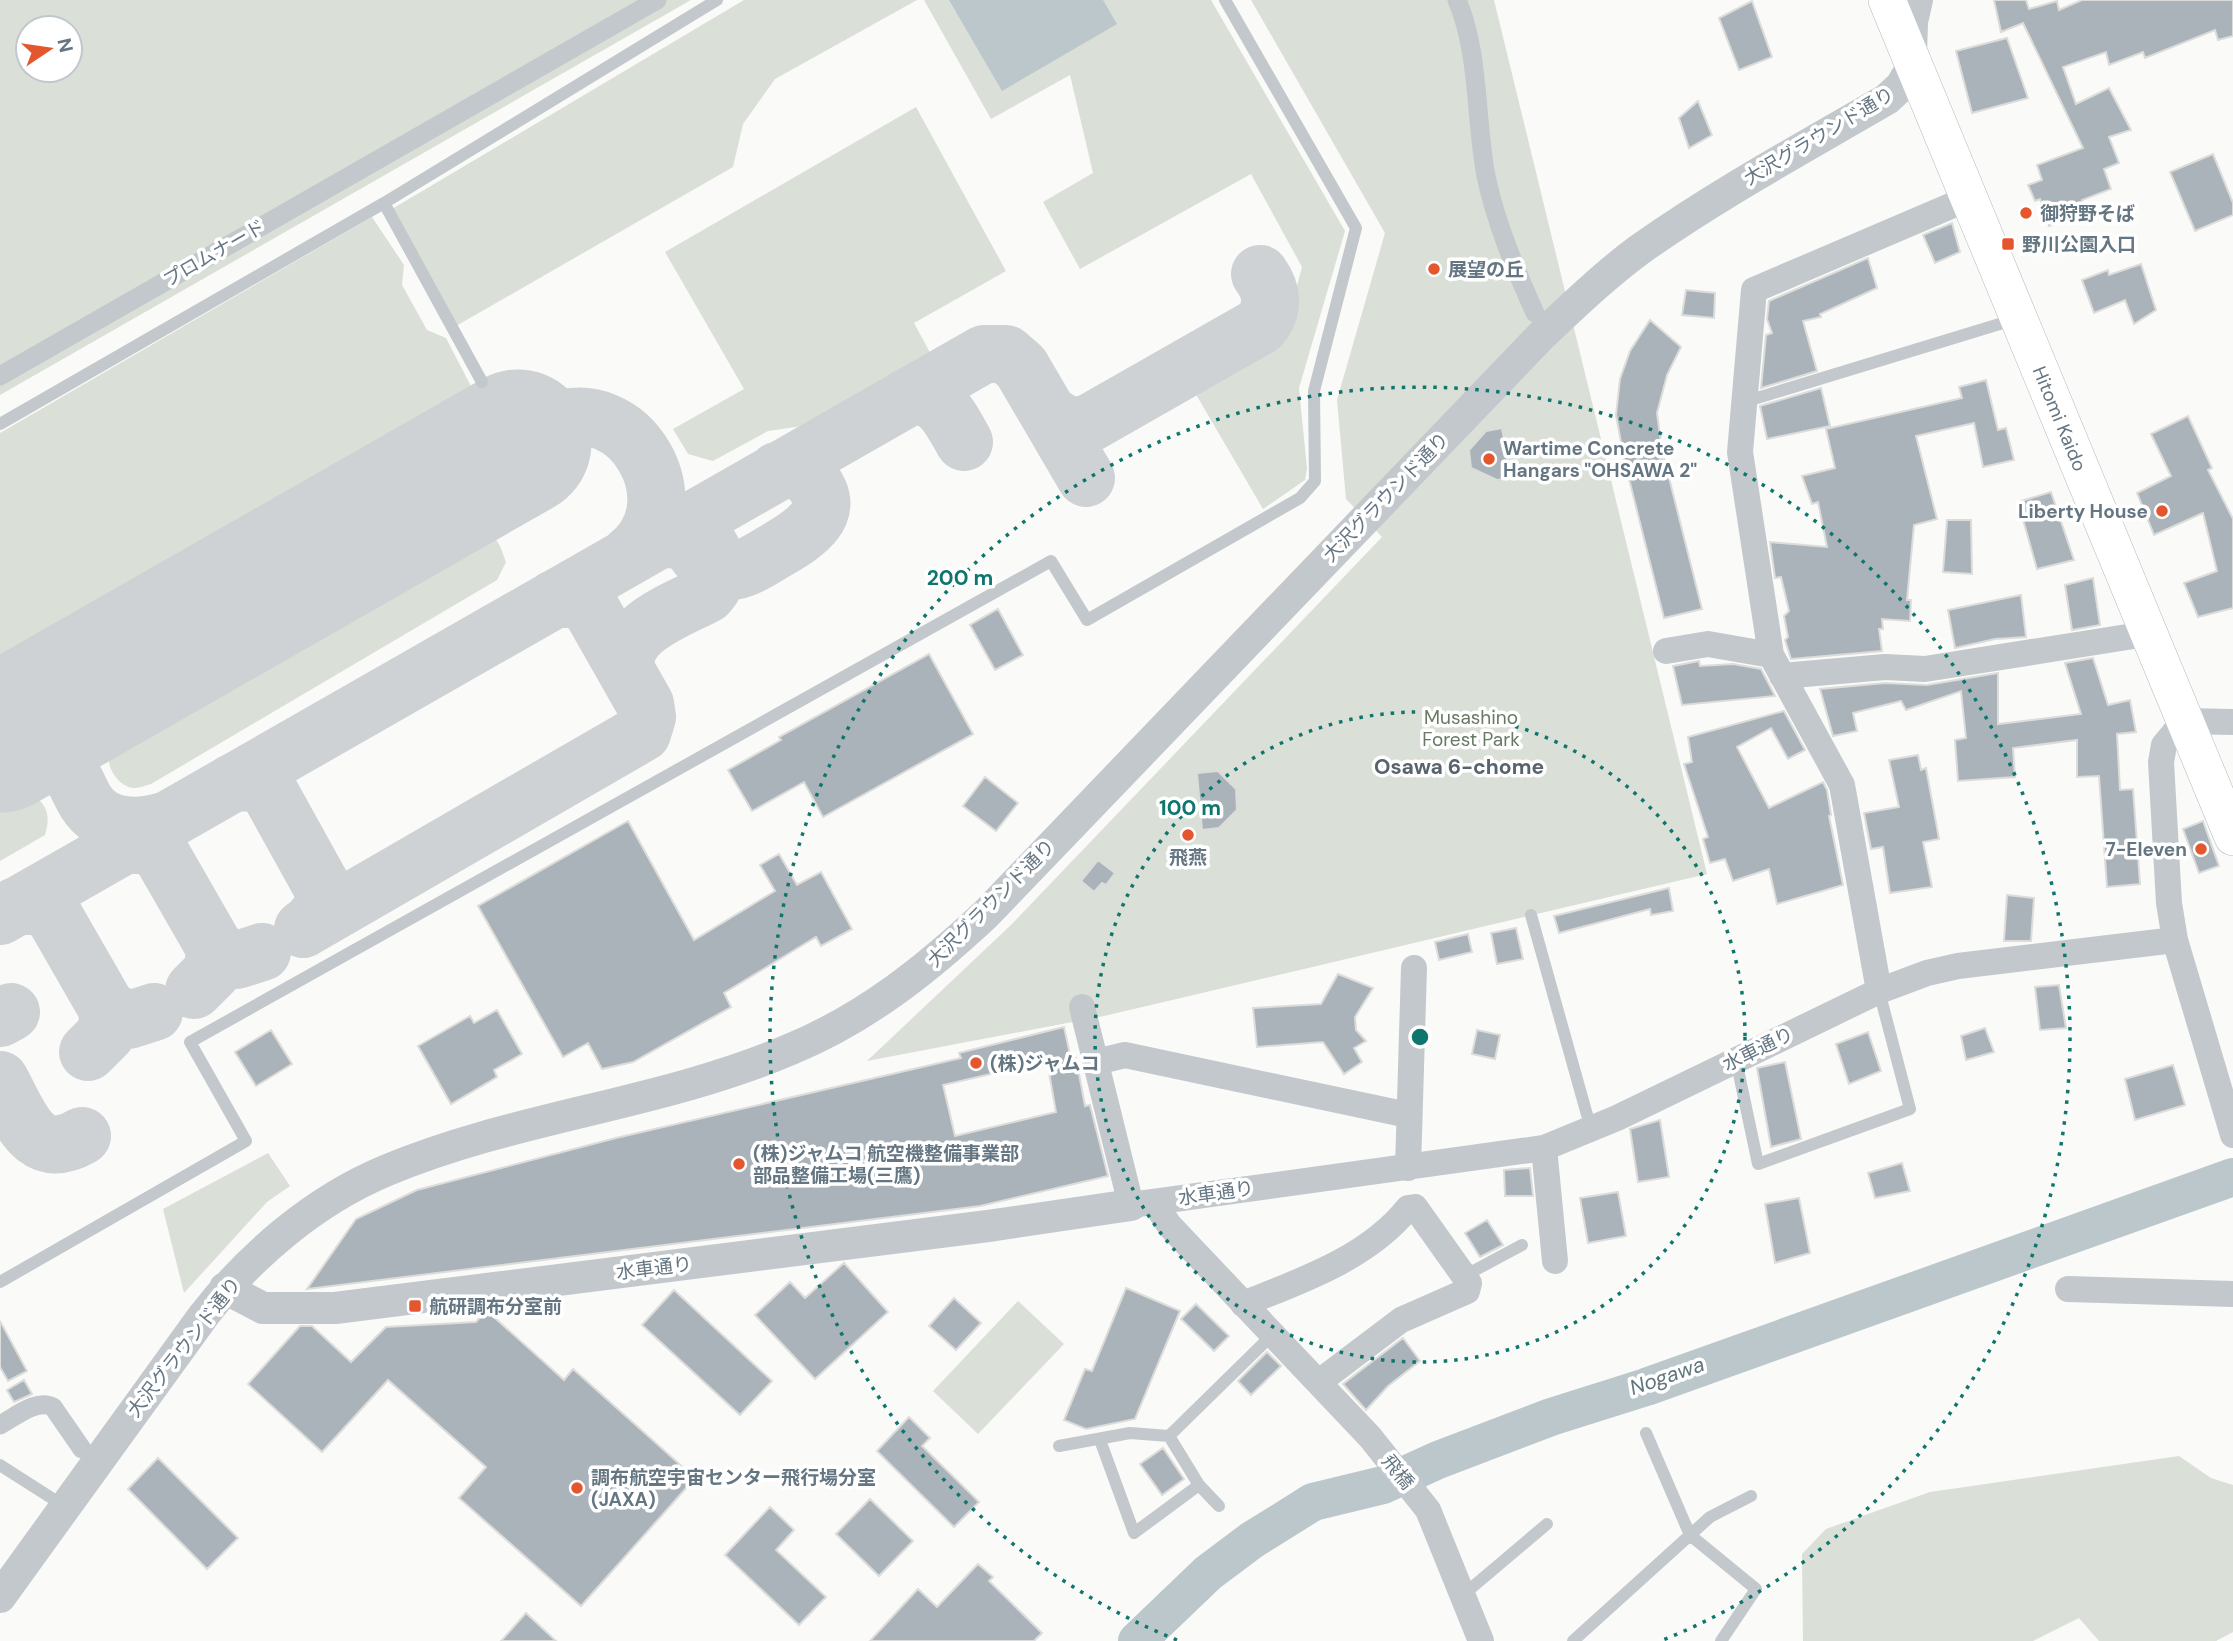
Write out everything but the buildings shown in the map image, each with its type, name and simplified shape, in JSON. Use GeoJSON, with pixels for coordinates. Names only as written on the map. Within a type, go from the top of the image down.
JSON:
{"type":"FeatureCollection","features":[{"type":"Feature","properties":{"kind":"main road","name":"Hitomi Kaido"},"geometry":{"type":"LineString","coordinates":[[1887,0],[2146,634],[2233,837]]}},
{"type":"Feature","properties":{"kind":"street","name":"プロムナード"},"geometry":{"type":"LineString","coordinates":[[0,376],[657,0]]}},
{"type":"Feature","properties":{"kind":"street"},"geometry":{"type":"LineString","coordinates":[[1457,0],[1467,29],[1485,165],[1497,221],[1535,313]]}},
{"type":"Feature","properties":{"kind":"street"},"geometry":{"type":"LineString","coordinates":[[1914,64],[1915,22],[1920,0]]}},
{"type":"Feature","properties":{"kind":"street","name":"大沢グラウンド通り"},"geometry":{"type":"LineString","coordinates":[[0,1597],[210,1298],[266,1249],[304,1219],[383,1172],[446,1148],[723,1075],[793,1049],[875,1006],[928,967],[986,914],[1542,335],[1581,298],[1638,251],[1727,193],[1887,99],[1901,86],[1914,64]]}},
{"type":"Feature","properties":{"kind":"street"},"geometry":{"type":"LineString","coordinates":[[1879,992],[1842,785],[1777,665],[1740,452],[1754,290],[1967,199]]}},
{"type":"Feature","properties":{"kind":"street"},"geometry":{"type":"LineString","coordinates":[[1666,651],[1708,644],[1777,665],[1925,669],[2146,634]]}},
{"type":"Feature","properties":{"kind":"street"},"geometry":{"type":"LineString","coordinates":[[2233,722],[2184,721],[2164,745],[2161,762],[2169,903],[2175,940],[2233,1135]]}},
{"type":"Feature","properties":{"kind":"street","name":"水車通り"},"geometry":{"type":"LineString","coordinates":[[210,1298],[263,1308],[335,1308],[988,1226],[1544,1148],[1591,1130],[1879,992],[1927,973],[1958,966],[2175,940]]}},
{"type":"Feature","properties":{"kind":"street"},"geometry":{"type":"LineString","coordinates":[[1408,1168],[1414,968]]}},
{"type":"Feature","properties":{"kind":"street"},"geometry":{"type":"LineString","coordinates":[[1082,1007],[1096,1062],[1142,1203]]}},
{"type":"Feature","properties":{"kind":"street"},"geometry":{"type":"LineString","coordinates":[[1096,1062],[1125,1055],[1408,1115]]}},
{"type":"Feature","properties":{"kind":"street"},"geometry":{"type":"LineString","coordinates":[[1544,1148],[1555,1261]]}},
{"type":"Feature","properties":{"kind":"street","name":"飛橋"},"geometry":{"type":"LineString","coordinates":[[1142,1203],[1169,1225],[1319,1382],[1420,1500],[1440,1534],[1481,1641]]}},
{"type":"Feature","properties":{"kind":"street"},"geometry":{"type":"LineString","coordinates":[[1243,1304],[1309,1278],[1388,1232],[1408,1208],[1415,1207],[1469,1283],[1467,1291],[1401,1320],[1319,1382]]}},
{"type":"Feature","properties":{"kind":"street"},"geometry":{"type":"LineString","coordinates":[[2068,1289],[2233,1294]]}},
{"type":"Feature","properties":{"kind":"street"},"geometry":{"type":"LineString","coordinates":[[0,1425],[39,1404],[47,1403],[53,1407],[82,1450]]}},
{"type":"Feature","properties":{"kind":"lane"},"geometry":{"type":"LineString","coordinates":[[0,424],[384,203],[716,0]]}},
{"type":"Feature","properties":{"kind":"lane"},"geometry":{"type":"LineString","coordinates":[[0,1282],[246,1141],[190,1042],[1051,561],[1087,620],[1300,498],[1315,481],[1314,391],[1356,228],[1225,0]]}},
{"type":"Feature","properties":{"kind":"lane"},"geometry":{"type":"LineString","coordinates":[[384,203],[482,382]]}},
{"type":"Feature","properties":{"kind":"lane"},"geometry":{"type":"LineString","coordinates":[[1744,402],[2017,319]]}},
{"type":"Feature","properties":{"kind":"lane"},"geometry":{"type":"LineString","coordinates":[[1531,915],[1591,1130]]}},
{"type":"Feature","properties":{"kind":"lane"},"geometry":{"type":"LineString","coordinates":[[1736,1060],[1758,1164],[1910,1109],[1879,992]]}},
{"type":"Feature","properties":{"kind":"lane"},"geometry":{"type":"LineString","coordinates":[[1464,1276],[1522,1245]]}},
{"type":"Feature","properties":{"kind":"lane"},"geometry":{"type":"LineString","coordinates":[[1059,1446],[1130,1433],[1169,1436],[1272,1335]]}},
{"type":"Feature","properties":{"kind":"lane"},"geometry":{"type":"LineString","coordinates":[[1646,1433],[1690,1535],[1756,1588],[1721,1641]]}},
{"type":"Feature","properties":{"kind":"lane"},"geometry":{"type":"LineString","coordinates":[[1169,1436],[1199,1485],[1219,1506]]}},
{"type":"Feature","properties":{"kind":"lane"},"geometry":{"type":"LineString","coordinates":[[1100,1440],[1134,1533],[1199,1485]]}},
{"type":"Feature","properties":{"kind":"lane"},"geometry":{"type":"LineString","coordinates":[[0,1465],[64,1506]]}},
{"type":"Feature","properties":{"kind":"lane"},"geometry":{"type":"LineString","coordinates":[[1573,1641],[1710,1517],[1751,1496]]}},
{"type":"Feature","properties":{"kind":"lane"},"geometry":{"type":"LineString","coordinates":[[1463,1595],[1547,1524]]}},
{"type":"Feature","properties":{"kind":"green space"},"geometry":{"type":"Polygon","coordinates":[[[0,0],[691,0],[0,395],[0,0]]]}},
{"type":"Feature","properties":{"kind":"green space"},"geometry":{"type":"Polygon","coordinates":[[[744,0],[917,0],[775,79],[743,124],[733,167],[456,326],[392,209],[744,0]]]}},
{"type":"Feature","properties":{"kind":"green space"},"geometry":{"type":"Polygon","coordinates":[[[924,0],[1211,0],[1345,231],[1299,388],[1307,469],[1305,480],[1263,509],[1194,391],[1282,342],[1302,267],[1251,174],[1080,269],[1043,202],[1093,173],[1070,75],[991,119],[924,0]]]}},
{"type":"Feature","properties":{"kind":"green space","name":"Musashino Forest Park"},"geometry":{"type":"Polygon","coordinates":[[[1251,0],[1494,0],[1707,874],[1104,1016],[867,1061],[1012,924],[1382,537],[1346,499],[1337,400],[1385,233],[1251,0]]]}},
{"type":"Feature","properties":{"kind":"green space"},"geometry":{"type":"Polygon","coordinates":[[[916,107],[1006,271],[914,323],[934,360],[809,425],[768,431],[713,461],[688,454],[673,429],[744,389],[665,252],[916,107]]]}},
{"type":"Feature","properties":{"kind":"green space"},"geometry":{"type":"Polygon","coordinates":[[[372,217],[404,265],[402,285],[427,330],[446,338],[473,390],[0,665],[0,433],[372,217]]]}},
{"type":"Feature","properties":{"kind":"green space"},"geometry":{"type":"Polygon","coordinates":[[[479,533],[494,538],[502,551],[506,562],[497,580],[151,784],[129,787],[114,775],[109,757],[112,749],[122,739],[479,533]]]}},
{"type":"Feature","properties":{"kind":"green space"},"geometry":{"type":"Polygon","coordinates":[[[32,795],[42,803],[47,812],[45,835],[0,861],[0,808],[18,798],[32,795]]]}},
{"type":"Feature","properties":{"kind":"green space"},"geometry":{"type":"Polygon","coordinates":[[[268,1153],[290,1186],[267,1202],[184,1293],[163,1209],[268,1153]]]}},
{"type":"Feature","properties":{"kind":"green space"},"geometry":{"type":"Polygon","coordinates":[[[1018,1301],[1064,1344],[978,1434],[933,1391],[1018,1301]]]}},
{"type":"Feature","properties":{"kind":"green space"},"geometry":{"type":"Polygon","coordinates":[[[2179,1456],[2211,1478],[2233,1485],[2233,1632],[2216,1641],[2099,1641],[2079,1618],[2033,1641],[1803,1641],[1802,1554],[1826,1529],[1930,1492],[2179,1456]]]}},
{"type":"Feature","properties":{"kind":"shaded area"},"geometry":{"type":"Polygon","coordinates":[[[949,0],[1103,0],[1117,24],[1002,91],[949,0]]]}},
{"type":"Feature","properties":{"kind":"waterway","name":"Nogawa"},"geometry":{"type":"LineString","coordinates":[[1137,1641],[1208,1573],[1252,1540],[1313,1502],[1383,1485],[1438,1460],[1551,1417],[1646,1387],[2233,1177]]}},
{"type":"Feature","properties":{"kind":"taxiway"},"geometry":{"type":"LineString","coordinates":[[1049,414],[1068,426],[1088,424],[1260,326],[1270,307],[1267,287],[1260,274]]}},
{"type":"Feature","properties":{"kind":"taxiway"},"geometry":{"type":"LineString","coordinates":[[0,916],[984,354],[1006,354],[1021,367],[1086,478]]}},
{"type":"Feature","properties":{"kind":"taxiway"},"geometry":{"type":"LineString","coordinates":[[906,398],[927,398],[935,402],[948,415],[964,442]]}},
{"type":"Feature","properties":{"kind":"taxiway"},"geometry":{"type":"LineString","coordinates":[[551,423],[580,417],[606,422],[628,436],[645,457],[654,482],[656,508],[647,534],[628,556]]}},
{"type":"Feature","properties":{"kind":"taxiway"},"geometry":{"type":"LineString","coordinates":[[659,538],[685,541],[707,565],[716,570],[732,571],[756,563],[797,538],[814,522],[819,513],[819,493],[812,481],[796,471],[777,471]]}},
{"type":"Feature","properties":{"kind":"taxiway"},"geometry":{"type":"LineString","coordinates":[[627,672],[626,657],[631,644],[640,633],[652,623],[707,594],[712,587],[716,580],[717,567],[714,554],[706,540]]}},
{"type":"Feature","properties":{"kind":"taxiway"},"geometry":{"type":"LineString","coordinates":[[303,929],[642,733],[647,717],[645,704],[591,609],[577,599],[554,599]]}},
{"type":"Feature","properties":{"kind":"taxiway"},"geometry":{"type":"LineString","coordinates":[[66,765],[65,727],[82,700],[101,682]]}},
{"type":"Feature","properties":{"kind":"taxiway"},"geometry":{"type":"LineString","coordinates":[[0,746],[26,745],[59,759],[93,811],[111,822],[132,826],[164,821]]}},
{"type":"Feature","properties":{"kind":"taxiway"},"geometry":{"type":"LineString","coordinates":[[232,783],[256,782],[270,793],[321,885],[323,898],[320,910],[303,929]]}},
{"type":"Feature","properties":{"kind":"taxiway"},"geometry":{"type":"LineString","coordinates":[[123,845],[147,845],[161,854],[215,948],[227,957],[237,960],[262,952]]}},
{"type":"Feature","properties":{"kind":"taxiway"},"geometry":{"type":"LineString","coordinates":[[16,906],[40,906],[54,916],[108,1010],[107,1033],[88,1052]]}},
{"type":"Feature","properties":{"kind":"taxiway"},"geometry":{"type":"LineString","coordinates":[[194,990],[213,971],[215,948]]}},
{"type":"Feature","properties":{"kind":"taxiway"},"geometry":{"type":"LineString","coordinates":[[108,1010],[129,1020],[154,1012]]}},
{"type":"Feature","properties":{"kind":"taxiway"},"geometry":{"type":"LineString","coordinates":[[0,1018],[11,1012]]}},
{"type":"Feature","properties":{"kind":"taxiway"},"geometry":{"type":"LineString","coordinates":[[0,1080],[22,1121],[40,1140],[51,1144],[65,1143],[82,1136]]}},
{"type":"Feature","properties":{"kind":"runway"},"geometry":{"type":"LineString","coordinates":[[0,739],[518,443]]}},
{"type":"Feature","properties":{"kind":"place","name":"御狩野そば"},"geometry":{"type":"Point","coordinates":[2026,213]}},
{"type":"Feature","properties":{"kind":"place","name":"野川公園入口"},"geometry":{"type":"Point","coordinates":[2008,244]}},
{"type":"Feature","properties":{"kind":"place","name":"展望の丘"},"geometry":{"type":"Point","coordinates":[1434,269]}},
{"type":"Feature","properties":{"kind":"place","name":"Wartime Concrete Hangars \"OHSAWA 2\""},"geometry":{"type":"Point","coordinates":[1489,459]}},
{"type":"Feature","properties":{"kind":"place","name":"Liberty House"},"geometry":{"type":"Point","coordinates":[2162,511]}},
{"type":"Feature","properties":{"kind":"place","name":"飛燕"},"geometry":{"type":"Point","coordinates":[1188,835]}},
{"type":"Feature","properties":{"kind":"place","name":"7-Eleven"},"geometry":{"type":"Point","coordinates":[2201,849]}},
{"type":"Feature","properties":{"kind":"place","name":"(株)ジャムコ"},"geometry":{"type":"Point","coordinates":[976,1063]}},
{"type":"Feature","properties":{"kind":"place","name":"(株)ジャムコ 航空機整備事業部 部品整備工場(三鷹)"},"geometry":{"type":"Point","coordinates":[739,1164]}},
{"type":"Feature","properties":{"kind":"place","name":"航研調布分室前"},"geometry":{"type":"Point","coordinates":[415,1306]}},
{"type":"Feature","properties":{"kind":"place","name":"調布航空宇宙センター飛行場分室 (JAXA)"},"geometry":{"type":"Point","coordinates":[577,1488]}},
{"type":"Feature","properties":{"kind":"district","name":"Osawa 6-chome"},"geometry":{"type":"Point","coordinates":[1459,767]}}]}
